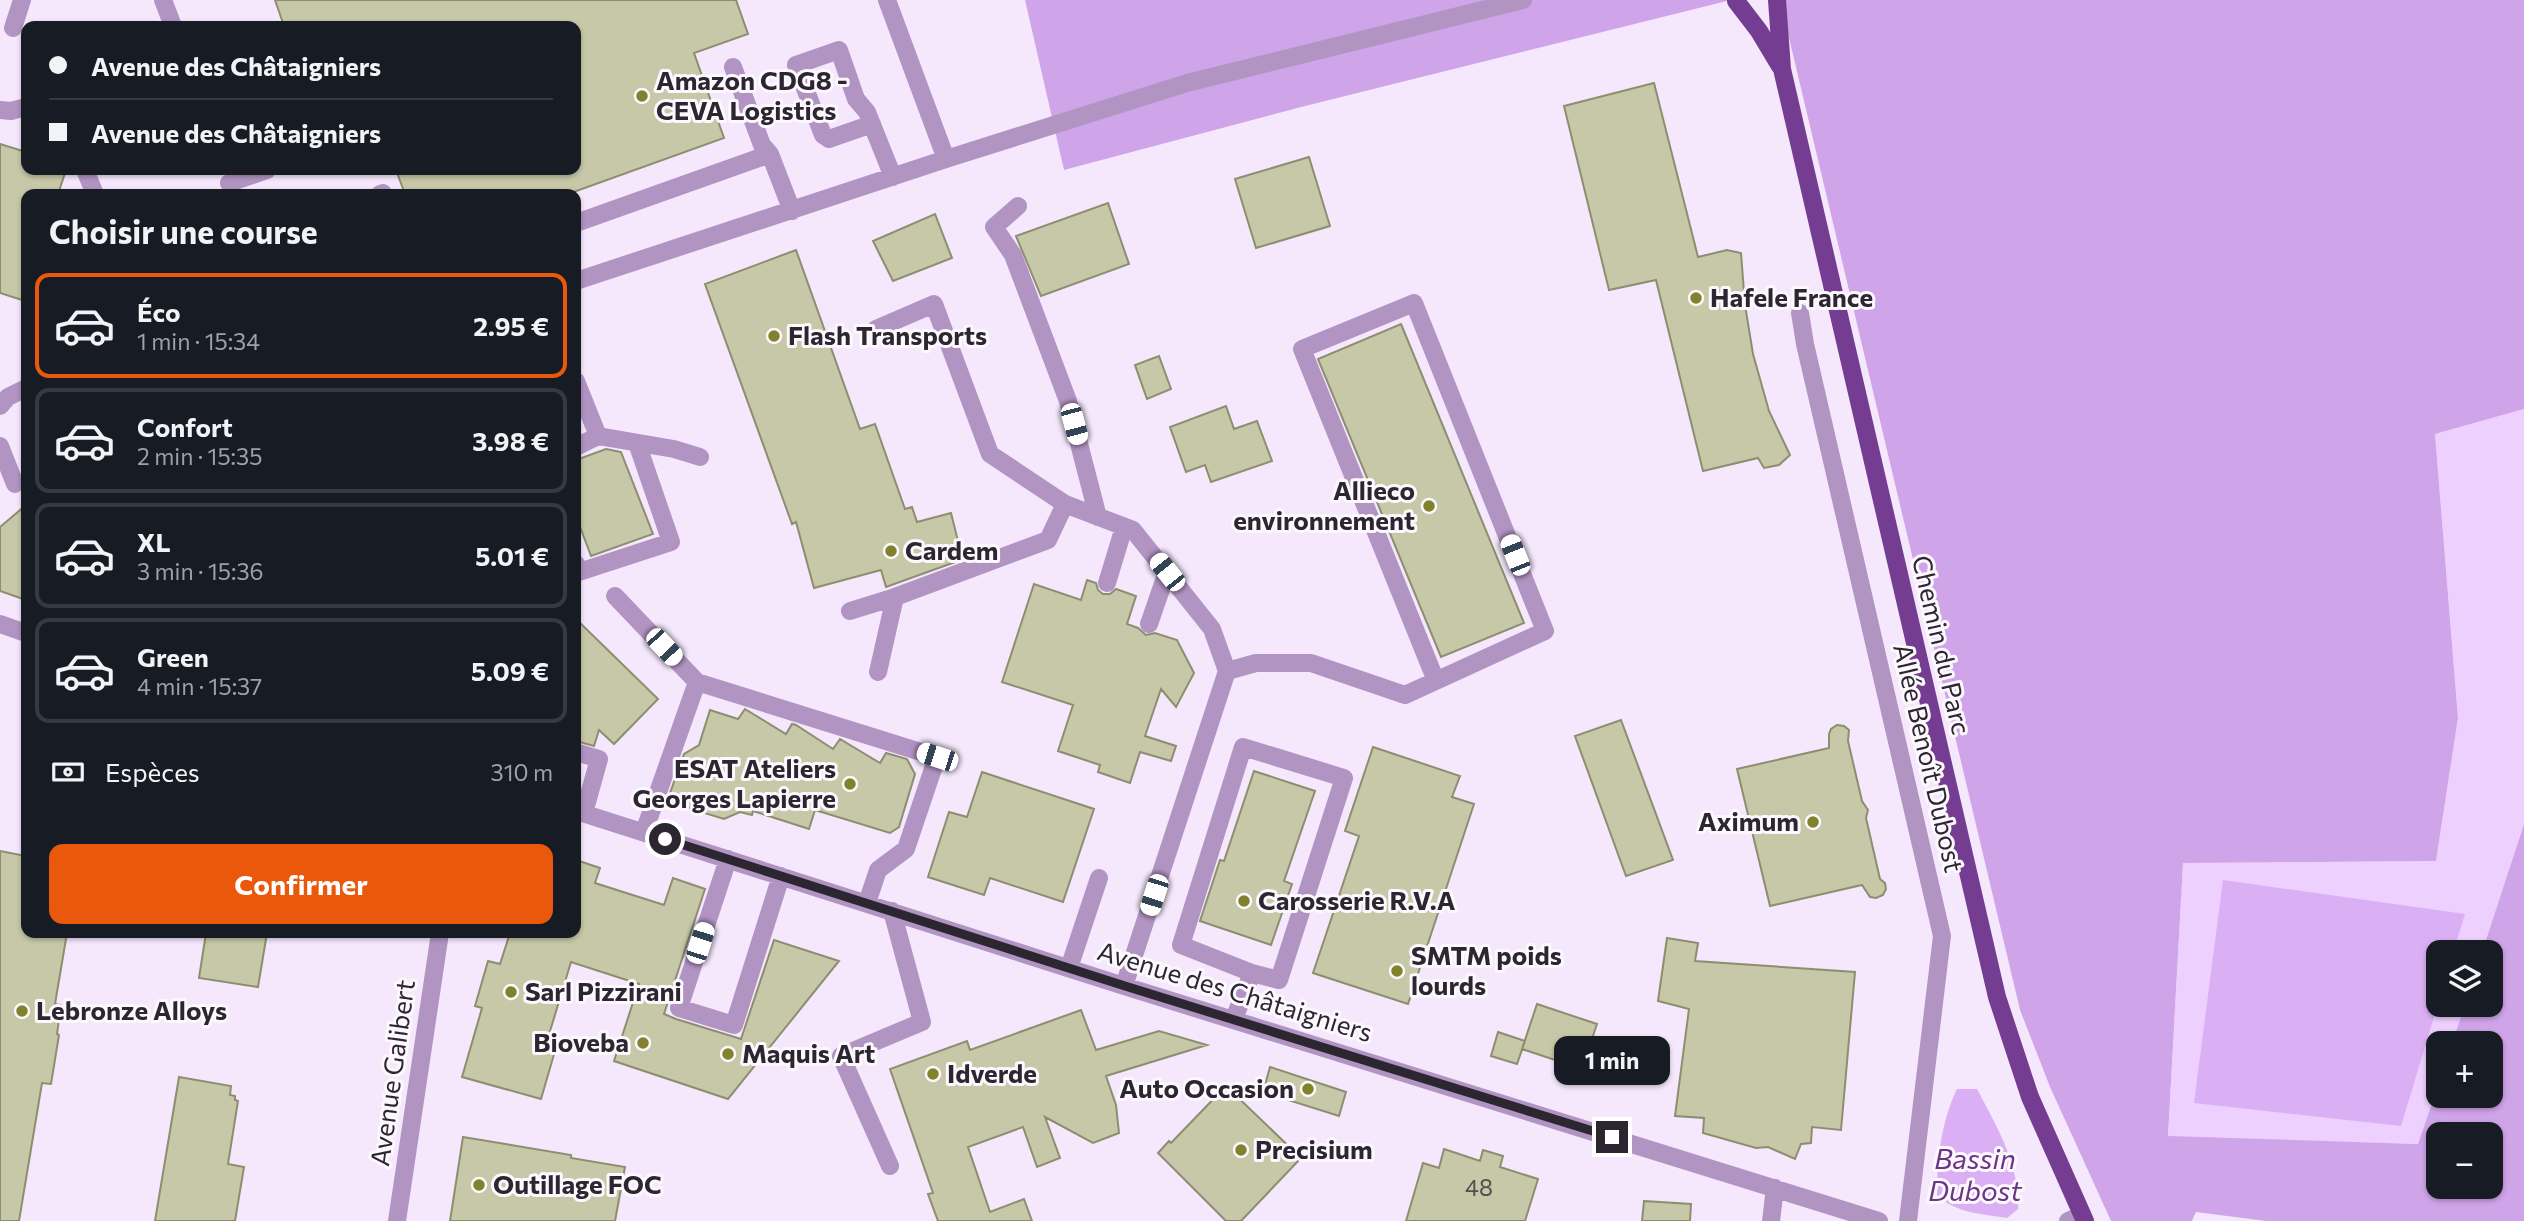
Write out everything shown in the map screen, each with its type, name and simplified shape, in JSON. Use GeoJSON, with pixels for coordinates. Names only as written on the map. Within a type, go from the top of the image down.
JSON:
{"type":"FeatureCollection","features":[{"type":"Feature","properties":{"kind":"main road"},"geometry":{"type":"LineString","coordinates":[[1734,0],[1750,0]]}},
{"type":"Feature","properties":{"kind":"main road"},"geometry":{"type":"LineString","coordinates":[[1734,0],[1759,31],[1782,69]]}},
{"type":"Feature","properties":{"kind":"main road"},"geometry":{"type":"LineString","coordinates":[[1777,0],[1782,69]]}},
{"type":"Feature","properties":{"kind":"main road","name":"Chemin du Parc"},"geometry":{"type":"LineString","coordinates":[[1782,69],[1997,998],[2030,1097],[2078,1219]]}},
{"type":"Feature","properties":{"kind":"street"},"geometry":{"type":"LineString","coordinates":[[13,30],[22,0]]}},
{"type":"Feature","properties":{"kind":"street"},"geometry":{"type":"LineString","coordinates":[[163,0],[171,21]]}},
{"type":"Feature","properties":{"kind":"street"},"geometry":{"type":"LineString","coordinates":[[887,0],[946,159]]}},
{"type":"Feature","properties":{"kind":"street"},"geometry":{"type":"LineString","coordinates":[[581,279],[1187,83],[1522,0]]}},
{"type":"Feature","properties":{"kind":"street"},"geometry":{"type":"LineString","coordinates":[[872,124],[829,139],[823,135],[796,65],[839,50],[856,99],[867,111],[893,177]]}},
{"type":"Feature","properties":{"kind":"street"},"geometry":{"type":"LineString","coordinates":[[733,67],[762,145],[770,154],[792,211]]}},
{"type":"Feature","properties":{"kind":"street"},"geometry":{"type":"LineString","coordinates":[[0,110],[21,108]]}},
{"type":"Feature","properties":{"kind":"street"},"geometry":{"type":"LineString","coordinates":[[581,221],[770,154]]}},
{"type":"Feature","properties":{"kind":"street"},"geometry":{"type":"LineString","coordinates":[[228,182],[251,175]]}},
{"type":"Feature","properties":{"kind":"street"},"geometry":{"type":"LineString","coordinates":[[1018,206],[993,227],[1013,255],[1068,401],[1098,517]]}},
{"type":"Feature","properties":{"kind":"street"},"geometry":{"type":"LineString","coordinates":[[1227,671],[1256,663],[1311,663],[1405,695],[1436,681],[1545,631],[1414,303],[1302,349],[1436,681]]}},
{"type":"Feature","properties":{"kind":"street"},"geometry":{"type":"LineString","coordinates":[[876,329],[934,304],[990,454],[1065,504],[1133,530],[1212,629],[1227,671],[1125,986]]}},
{"type":"Feature","properties":{"kind":"street","name":"Allée Benoît Dubost"},"geometry":{"type":"LineString","coordinates":[[1800,313],[1811,371],[1942,936],[1908,1221]]}},
{"type":"Feature","properties":{"kind":"street"},"geometry":{"type":"LineString","coordinates":[[0,406],[8,397],[21,390]]}},
{"type":"Feature","properties":{"kind":"street"},"geometry":{"type":"LineString","coordinates":[[581,394],[598,436]]}},
{"type":"Feature","properties":{"kind":"street"},"geometry":{"type":"LineString","coordinates":[[581,444],[598,436],[700,457]]}},
{"type":"Feature","properties":{"kind":"street"},"geometry":{"type":"LineString","coordinates":[[581,571],[671,542],[637,443]]}},
{"type":"Feature","properties":{"kind":"street"},"geometry":{"type":"LineString","coordinates":[[0,446],[14,485]]}},
{"type":"Feature","properties":{"kind":"street"},"geometry":{"type":"LineString","coordinates":[[850,611],[1048,540],[1065,504]]}},
{"type":"Feature","properties":{"kind":"street"},"geometry":{"type":"LineString","coordinates":[[1107,583],[1124,527]]}},
{"type":"Feature","properties":{"kind":"street"},"geometry":{"type":"LineString","coordinates":[[1149,624],[1167,572]]}},
{"type":"Feature","properties":{"kind":"street"},"geometry":{"type":"LineString","coordinates":[[615,596],[697,682],[937,757],[906,849],[878,870],[867,903]]}},
{"type":"Feature","properties":{"kind":"street"},"geometry":{"type":"LineString","coordinates":[[877,672],[895,597]]}},
{"type":"Feature","properties":{"kind":"street"},"geometry":{"type":"LineString","coordinates":[[0,624],[21,631]]}},
{"type":"Feature","properties":{"kind":"street"},"geometry":{"type":"LineString","coordinates":[[644,832],[697,682]]}},
{"type":"Feature","properties":{"kind":"street"},"geometry":{"type":"LineString","coordinates":[[1243,747],[1344,778],[1279,980],[1252,973],[1181,945],[1243,747]]}},
{"type":"Feature","properties":{"kind":"street"},"geometry":{"type":"LineString","coordinates":[[581,754],[599,759],[581,809]]}},
{"type":"Feature","properties":{"kind":"street","name":"Avenue des Châtaigniers"},"geometry":{"type":"LineString","coordinates":[[581,812],[1125,986],[1879,1221]]}},
{"type":"Feature","properties":{"kind":"street"},"geometry":{"type":"LineString","coordinates":[[728,859],[679,1008],[734,1025],[781,876]]}},
{"type":"Feature","properties":{"kind":"street"},"geometry":{"type":"LineString","coordinates":[[1069,968],[1099,878]]}},
{"type":"Feature","properties":{"kind":"street"},"geometry":{"type":"LineString","coordinates":[[890,1166],[841,1056],[922,1022],[892,911]]}},
{"type":"Feature","properties":{"kind":"street","name":"Avenue Galibert"},"geometry":{"type":"LineString","coordinates":[[397,1221],[439,938]]}},
{"type":"Feature","properties":{"kind":"street"},"geometry":{"type":"LineString","coordinates":[[1234,1019],[1252,973]]}},
{"type":"Feature","properties":{"kind":"street"},"geometry":{"type":"LineString","coordinates":[[1771,1221],[1775,1188]]}},
{"type":"Feature","properties":{"kind":"shaded area"},"geometry":{"type":"Polygon","coordinates":[[[0,0],[1025,0],[1064,170],[1263,116],[1731,0],[1780,0],[2020,1010],[2050,1087],[2111,1221],[0,1221],[0,0]]]}},
{"type":"Feature","properties":{"kind":"shaded area"},"geometry":{"type":"Polygon","coordinates":[[[1025,0],[1731,0],[1301,107],[1064,170],[1025,0]]]}},
{"type":"Feature","properties":{"kind":"shaded area"},"geometry":{"type":"Polygon","coordinates":[[[1780,0],[2524,0],[2524,409],[2435,434],[2458,718],[2436,861],[2183,863],[2168,1136],[2418,1144],[2430,1108],[2503,1108],[2503,1031],[2456,1031],[2461,1017],[2503,1017],[2503,940],[2486,940],[2524,824],[2524,1221],[2266,1221],[2196,1212],[2192,1221],[2111,1221],[2050,1087],[2020,1010],[1780,0]]]}},
{"type":"Feature","properties":{"kind":"shaded area"},"geometry":{"type":"Polygon","coordinates":[[[2524,409],[2524,824],[2486,940],[2426,940],[2426,1017],[2461,1017],[2456,1031],[2426,1031],[2426,1108],[2431,1108],[2419,1144],[2168,1137],[2183,863],[2436,861],[2458,718],[2435,434],[2524,409]]]}},
{"type":"Feature","properties":{"kind":"shaded area"},"geometry":{"type":"Polygon","coordinates":[[[2196,1211],[2266,1221],[2192,1221],[2196,1211]]]}},
{"type":"Feature","properties":{"kind":"water"},"geometry":{"type":"Polygon","coordinates":[[[2223,880],[2465,914],[2457,940],[2426,940],[2426,1017],[2434,1017],[2430,1031],[2426,1031],[2426,1044],[2401,1126],[2194,1103],[2223,880]]]}},
{"type":"Feature","properties":{"kind":"water","name":"Bassin Dubost"},"geometry":{"type":"Polygon","coordinates":[[[1957,1089],[1977,1089],[2006,1147],[2018,1193],[2018,1209],[2007,1218],[1961,1209],[1937,1196],[1941,1141],[1957,1089]]]}},
{"type":"Feature","properties":{"kind":"building","name":"Amazon CDG8 - CEVA Logistics"},"geometry":{"type":"Polygon","coordinates":[[[275,0],[736,0],[748,34],[694,53],[724,138],[581,189],[403,189],[398,175],[581,175],[581,21],[282,21],[275,0]]]}},
{"type":"Feature","properties":{"kind":"building"},"geometry":{"type":"Polygon","coordinates":[[[1654,83],[1698,257],[1727,250],[1741,253],[1745,305],[1753,354],[1769,411],[1790,455],[1779,465],[1764,468],[1758,458],[1703,471],[1656,280],[1609,290],[1564,106],[1654,83]]]}},
{"type":"Feature","properties":{"kind":"building"},"geometry":{"type":"Polygon","coordinates":[[[0,144],[21,150],[21,175],[64,175],[60,189],[21,189],[21,300],[0,293],[0,144]]]}},
{"type":"Feature","properties":{"kind":"building"},"geometry":{"type":"Polygon","coordinates":[[[1309,157],[1330,226],[1256,248],[1235,179],[1309,157]]]}},
{"type":"Feature","properties":{"kind":"building"},"geometry":{"type":"Polygon","coordinates":[[[1108,203],[1129,264],[1041,296],[1016,236],[1108,203]]]}},
{"type":"Feature","properties":{"kind":"building"},"geometry":{"type":"Polygon","coordinates":[[[935,214],[952,258],[893,281],[873,241],[935,214]]]}},
{"type":"Feature","properties":{"kind":"building"},"geometry":{"type":"Polygon","coordinates":[[[796,250],[860,429],[875,424],[905,509],[912,507],[917,522],[951,513],[960,549],[956,550],[958,561],[886,587],[881,570],[814,588],[796,522],[792,524],[705,284],[796,250]]]}},
{"type":"Feature","properties":{"kind":"building"},"geometry":{"type":"Polygon","coordinates":[[[1401,324],[1524,623],[1441,657],[1318,359],[1401,324]]]}},
{"type":"Feature","properties":{"kind":"building"},"geometry":{"type":"Polygon","coordinates":[[[1159,356],[1171,389],[1147,399],[1135,365],[1159,356]]]}},
{"type":"Feature","properties":{"kind":"building"},"geometry":{"type":"Polygon","coordinates":[[[1226,406],[1234,429],[1257,421],[1272,461],[1211,482],[1205,465],[1186,472],[1170,427],[1226,406]]]}},
{"type":"Feature","properties":{"kind":"building"},"geometry":{"type":"Polygon","coordinates":[[[606,449],[621,452],[653,534],[591,556],[581,529],[581,458],[606,449]]]}},
{"type":"Feature","properties":{"kind":"building"},"geometry":{"type":"Polygon","coordinates":[[[21,509],[21,598],[0,591],[0,527],[21,509]]]}},
{"type":"Feature","properties":{"kind":"building"},"geometry":{"type":"Polygon","coordinates":[[[1087,580],[1096,583],[1103,594],[1110,594],[1116,589],[1136,596],[1127,624],[1146,635],[1155,633],[1177,640],[1194,673],[1176,707],[1161,689],[1145,736],[1176,746],[1171,761],[1140,752],[1130,783],[1098,772],[1100,765],[1058,751],[1073,705],[1002,682],[1034,584],[1081,600],[1087,580]]]}},
{"type":"Feature","properties":{"kind":"building"},"geometry":{"type":"Polygon","coordinates":[[[581,624],[658,699],[614,744],[599,730],[594,746],[581,742],[581,624]]]}},
{"type":"Feature","properties":{"kind":"building"},"geometry":{"type":"Polygon","coordinates":[[[745,709],[786,734],[792,724],[796,725],[833,749],[840,739],[880,763],[886,753],[907,759],[915,774],[899,827],[890,833],[815,810],[809,829],[753,811],[752,815],[740,812],[724,819],[675,804],[670,793],[684,754],[699,745],[710,710],[738,719],[745,709]]]}},
{"type":"Feature","properties":{"kind":"building"},"geometry":{"type":"Polygon","coordinates":[[[1621,720],[1673,860],[1626,876],[1575,736],[1621,720]]]}},
{"type":"Feature","properties":{"kind":"building"},"geometry":{"type":"Polygon","coordinates":[[[1837,725],[1849,730],[1848,741],[1862,801],[1868,810],[1866,818],[1880,879],[1885,883],[1886,889],[1883,895],[1876,898],[1870,897],[1862,885],[1770,906],[1737,769],[1829,748],[1829,734],[1837,725]]]}},
{"type":"Feature","properties":{"kind":"building"},"geometry":{"type":"Polygon","coordinates":[[[1373,747],[1460,776],[1452,797],[1474,804],[1408,1004],[1313,973],[1359,836],[1345,831],[1373,747]]]}},
{"type":"Feature","properties":{"kind":"building"},"geometry":{"type":"Polygon","coordinates":[[[1254,771],[1315,791],[1284,881],[1292,884],[1271,945],[1200,921],[1220,860],[1224,861],[1254,771]]]}},
{"type":"Feature","properties":{"kind":"building"},"geometry":{"type":"Polygon","coordinates":[[[982,772],[1094,809],[1063,902],[990,878],[984,895],[928,877],[949,812],[967,817],[982,772]]]}},
{"type":"Feature","properties":{"kind":"building"},"geometry":{"type":"Polygon","coordinates":[[[0,851],[21,855],[21,938],[66,938],[55,1004],[61,1005],[51,1084],[42,1083],[19,1221],[0,1221],[0,851]]]}},
{"type":"Feature","properties":{"kind":"building"},"geometry":{"type":"Polygon","coordinates":[[[581,862],[600,868],[595,883],[664,905],[673,878],[705,889],[664,1014],[676,1019],[741,1039],[774,940],[839,961],[728,1099],[614,1061],[639,984],[571,962],[547,1041],[557,1044],[541,1099],[462,1077],[482,1008],[475,1006],[488,961],[500,964],[508,938],[581,938],[581,862]]]}},
{"type":"Feature","properties":{"kind":"building"},"geometry":{"type":"Polygon","coordinates":[[[205,938],[266,938],[258,987],[199,978],[205,938]]]}},
{"type":"Feature","properties":{"kind":"building"},"geometry":{"type":"Polygon","coordinates":[[[1667,938],[1698,943],[1695,961],[1855,972],[1841,1130],[1812,1127],[1811,1143],[1801,1144],[1795,1159],[1768,1147],[1756,1148],[1703,1133],[1704,1118],[1675,1116],[1689,1009],[1658,1001],[1667,938]]]}},
{"type":"Feature","properties":{"kind":"building"},"geometry":{"type":"Polygon","coordinates":[[[1537,1004],[1597,1024],[1582,1069],[1522,1049],[1537,1004]]]}},
{"type":"Feature","properties":{"kind":"building"},"geometry":{"type":"Polygon","coordinates":[[[1081,1010],[1096,1050],[1159,1031],[1207,1045],[1106,1076],[1116,1105],[1119,1133],[1093,1143],[1045,1117],[1060,1158],[1037,1167],[1023,1127],[968,1147],[990,1212],[1024,1199],[1032,1221],[938,1221],[928,1194],[933,1193],[890,1069],[967,1041],[970,1050],[1081,1010]]]}},
{"type":"Feature","properties":{"kind":"building"},"geometry":{"type":"Polygon","coordinates":[[[1498,1032],[1525,1041],[1517,1064],[1491,1056],[1498,1032]]]}},
{"type":"Feature","properties":{"kind":"building"},"geometry":{"type":"Polygon","coordinates":[[[1270,1067],[1346,1092],[1339,1116],[1263,1092],[1270,1067]]]}},
{"type":"Feature","properties":{"kind":"building"},"geometry":{"type":"Polygon","coordinates":[[[179,1077],[231,1086],[230,1095],[235,1096],[238,1101],[228,1164],[244,1167],[235,1221],[155,1221],[179,1077]]]}},
{"type":"Feature","properties":{"kind":"building"},"geometry":{"type":"Polygon","coordinates":[[[1226,1086],[1301,1158],[1241,1221],[1226,1221],[1158,1153],[1226,1086]]]}},
{"type":"Feature","properties":{"kind":"building"},"geometry":{"type":"Polygon","coordinates":[[[463,1137],[625,1167],[615,1221],[450,1221],[463,1137]]]}},
{"type":"Feature","properties":{"kind":"building"},"geometry":{"type":"Polygon","coordinates":[[[1444,1149],[1480,1161],[1483,1150],[1503,1156],[1500,1167],[1538,1179],[1525,1221],[1406,1221],[1423,1163],[1439,1168],[1444,1149]]]}},
{"type":"Feature","properties":{"kind":"building"},"geometry":{"type":"Polygon","coordinates":[[[1644,1201],[1691,1204],[1690,1221],[1642,1221],[1644,1201]]]}},
{"type":"Feature","properties":{"kind":"place","name":"Amazon CDG8 - CEVA Logistics"},"geometry":{"type":"Point","coordinates":[642,96]}},
{"type":"Feature","properties":{"kind":"place","name":"Hafele France"},"geometry":{"type":"Point","coordinates":[1696,298]}},
{"type":"Feature","properties":{"kind":"place","name":"Flash Transports"},"geometry":{"type":"Point","coordinates":[774,336]}},
{"type":"Feature","properties":{"kind":"place","name":"Allieco environnement"},"geometry":{"type":"Point","coordinates":[1429,506]}},
{"type":"Feature","properties":{"kind":"place","name":"Cardem"},"geometry":{"type":"Point","coordinates":[891,551]}},
{"type":"Feature","properties":{"kind":"place","name":"ESAT Ateliers Georges Lapierre"},"geometry":{"type":"Point","coordinates":[850,784]}},
{"type":"Feature","properties":{"kind":"place","name":"Aximum"},"geometry":{"type":"Point","coordinates":[1813,822]}},
{"type":"Feature","properties":{"kind":"place","name":"Carosserie R.V.A"},"geometry":{"type":"Point","coordinates":[1244,901]}},
{"type":"Feature","properties":{"kind":"place","name":"SMTM poids lourds"},"geometry":{"type":"Point","coordinates":[1397,971]}},
{"type":"Feature","properties":{"kind":"place","name":"Sarl Pizzirani"},"geometry":{"type":"Point","coordinates":[511,992]}},
{"type":"Feature","properties":{"kind":"place","name":"Lebronze Alloys"},"geometry":{"type":"Point","coordinates":[22,1011]}},
{"type":"Feature","properties":{"kind":"place","name":"Bioveba"},"geometry":{"type":"Point","coordinates":[643,1043]}},
{"type":"Feature","properties":{"kind":"place","name":"Maquis Art"},"geometry":{"type":"Point","coordinates":[728,1054]}},
{"type":"Feature","properties":{"kind":"place","name":"Idverde"},"geometry":{"type":"Point","coordinates":[933,1074]}},
{"type":"Feature","properties":{"kind":"place","name":"Auto Occasion"},"geometry":{"type":"Point","coordinates":[1308,1089]}},
{"type":"Feature","properties":{"kind":"place","name":"Precisium"},"geometry":{"type":"Point","coordinates":[1241,1150]}},
{"type":"Feature","properties":{"kind":"place","name":"Outillage FOC"},"geometry":{"type":"Point","coordinates":[479,1185]}},
{"type":"Feature","properties":{"kind":"route"},"geometry":{"type":"LineString","coordinates":[[665,839],[1125,986],[1612,1137]]}}]}
